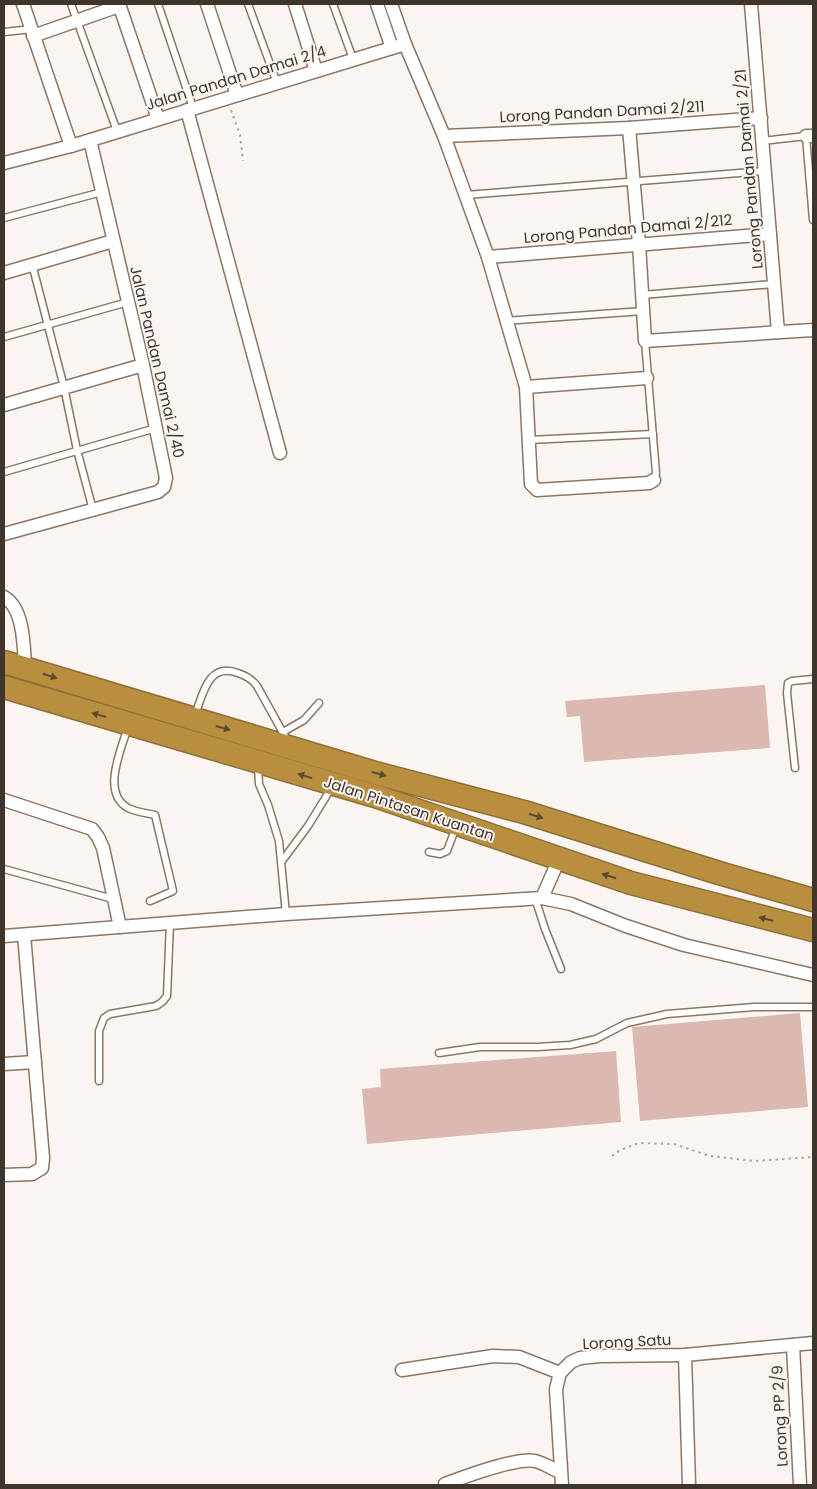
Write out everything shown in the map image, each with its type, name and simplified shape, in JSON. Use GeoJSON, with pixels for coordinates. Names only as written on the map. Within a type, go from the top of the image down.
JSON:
{"type":"FeatureCollection","features":[{"type":"Feature","properties":{"kind":"highway","name":"Jalan Pintasan Kuantan"},"geometry":{"type":"LineString","coordinates":[[4,662],[193,720],[287,740],[719,873],[813,900]]}},
{"type":"Feature","properties":{"kind":"highway","name":"Jalan Pintasan Kuantan"},"geometry":{"type":"LineString","coordinates":[[4,687],[334,784],[631,883],[813,930]]}},
{"type":"Feature","properties":{"kind":"street"},"geometry":{"type":"LineString","coordinates":[[23,4],[71,146]]}},
{"type":"Feature","properties":{"kind":"street"},"geometry":{"type":"LineString","coordinates":[[206,4],[232,97]]}},
{"type":"Feature","properties":{"kind":"street"},"geometry":{"type":"LineString","coordinates":[[295,4],[316,71]]}},
{"type":"Feature","properties":{"kind":"street"},"geometry":{"type":"LineString","coordinates":[[377,4],[392,48]]}},
{"type":"Feature","properties":{"kind":"street"},"geometry":{"type":"LineString","coordinates":[[392,4],[405,44],[444,136],[488,257],[526,387],[531,484],[537,490],[649,483],[654,480]]}},
{"type":"Feature","properties":{"kind":"street","name":"Lorong Pandan Damai 2/21"},"geometry":{"type":"LineString","coordinates":[[751,4],[778,332]]}},
{"type":"Feature","properties":{"kind":"street"},"geometry":{"type":"LineString","coordinates":[[32,32],[78,20],[119,5],[158,119]]}},
{"type":"Feature","properties":{"kind":"street","name":"Jalan Pandan Damai 2/4"},"geometry":{"type":"LineString","coordinates":[[4,163],[71,146],[405,44]]}},
{"type":"Feature","properties":{"kind":"street"},"geometry":{"type":"LineString","coordinates":[[190,109],[280,453]]}},
{"type":"Feature","properties":{"kind":"street","name":"Lorong Pandan Damai 2/211"},"geometry":{"type":"LineString","coordinates":[[444,136],[629,128],[761,118]]}},
{"type":"Feature","properties":{"kind":"street"},"geometry":{"type":"LineString","coordinates":[[629,128],[639,244],[644,341],[813,330]]}},
{"type":"Feature","properties":{"kind":"street","name":"Jalan Pandan Damai 2/40"},"geometry":{"type":"LineString","coordinates":[[4,534],[158,492],[164,487],[166,478],[143,365],[90,140]]}},
{"type":"Feature","properties":{"kind":"street","name":"Lorong Pandan Damai 2/212"},"geometry":{"type":"LineString","coordinates":[[488,257],[770,234]]}},
{"type":"Feature","properties":{"kind":"street"},"geometry":{"type":"LineString","coordinates":[[4,273],[113,241]]}},
{"type":"Feature","properties":{"kind":"street"},"geometry":{"type":"LineString","coordinates":[[4,405],[143,365]]}},
{"type":"Feature","properties":{"kind":"street"},"geometry":{"type":"LineString","coordinates":[[526,387],[647,378]]}},
{"type":"Feature","properties":{"kind":"street"},"geometry":{"type":"LineString","coordinates":[[4,598],[14,606],[20,624],[25,668]]}},
{"type":"Feature","properties":{"kind":"street"},"geometry":{"type":"LineString","coordinates":[[4,800],[92,829],[98,836],[103,848],[120,926]]}},
{"type":"Feature","properties":{"kind":"street"},"geometry":{"type":"LineString","coordinates":[[539,898],[559,859]]}},
{"type":"Feature","properties":{"kind":"street"},"geometry":{"type":"LineString","coordinates":[[4,936],[286,914],[539,898],[571,904],[626,926],[684,945],[813,975]]}},
{"type":"Feature","properties":{"kind":"street"},"geometry":{"type":"LineString","coordinates":[[4,1175],[32,1174],[42,1168],[43,1158],[24,935]]}},
{"type":"Feature","properties":{"kind":"street"},"geometry":{"type":"LineString","coordinates":[[4,1064],[35,1062]]}},
{"type":"Feature","properties":{"kind":"street","name":"Lorong Satu"},"geometry":{"type":"LineString","coordinates":[[560,1372],[565,1366],[580,1358],[600,1356],[685,1356],[813,1343]]}},
{"type":"Feature","properties":{"kind":"street","name":"Lorong PP 2/9"},"geometry":{"type":"LineString","coordinates":[[792,1345],[800,1485]]}},
{"type":"Feature","properties":{"kind":"street"},"geometry":{"type":"LineString","coordinates":[[402,1370],[493,1356],[518,1356],[560,1372],[556,1389],[561,1479]]}},
{"type":"Feature","properties":{"kind":"street"},"geometry":{"type":"LineString","coordinates":[[685,1356],[689,1485]]}},
{"type":"Feature","properties":{"kind":"street"},"geometry":{"type":"LineString","coordinates":[[445,1484],[488,1469],[526,1461],[534,1461],[561,1479]]}},
{"type":"Feature","properties":{"kind":"lane"},"geometry":{"type":"LineString","coordinates":[[71,4],[117,132]]}},
{"type":"Feature","properties":{"kind":"lane"},"geometry":{"type":"LineString","coordinates":[[158,4],[190,109]]}},
{"type":"Feature","properties":{"kind":"lane"},"geometry":{"type":"LineString","coordinates":[[248,4],[277,83]]}},
{"type":"Feature","properties":{"kind":"lane"},"geometry":{"type":"LineString","coordinates":[[334,4],[353,60]]}},
{"type":"Feature","properties":{"kind":"lane"},"geometry":{"type":"LineString","coordinates":[[4,32],[32,32]]}},
{"type":"Feature","properties":{"kind":"lane"},"geometry":{"type":"LineString","coordinates":[[762,141],[810,136],[813,220]]}},
{"type":"Feature","properties":{"kind":"lane"},"geometry":{"type":"LineString","coordinates":[[466,195],[765,171]]}},
{"type":"Feature","properties":{"kind":"lane"},"geometry":{"type":"LineString","coordinates":[[4,218],[102,192]]}},
{"type":"Feature","properties":{"kind":"lane"},"geometry":{"type":"LineString","coordinates":[[32,264],[93,510]]}},
{"type":"Feature","properties":{"kind":"lane"},"geometry":{"type":"LineString","coordinates":[[642,295],[774,284]]}},
{"type":"Feature","properties":{"kind":"lane"},"geometry":{"type":"LineString","coordinates":[[4,337],[128,302]]}},
{"type":"Feature","properties":{"kind":"lane"},"geometry":{"type":"LineString","coordinates":[[506,321],[643,311]]}},
{"type":"Feature","properties":{"kind":"lane"},"geometry":{"type":"LineString","coordinates":[[644,341],[656,473],[654,480]]}},
{"type":"Feature","properties":{"kind":"lane"},"geometry":{"type":"LineString","coordinates":[[4,472],[157,428]]}},
{"type":"Feature","properties":{"kind":"lane"},"geometry":{"type":"LineString","coordinates":[[529,440],[653,434]]}},
{"type":"Feature","properties":{"kind":"lane"},"geometry":{"type":"LineString","coordinates":[[193,720],[210,678],[215,673],[224,670],[234,671],[253,680],[287,740],[318,703]]}},
{"type":"Feature","properties":{"kind":"lane"},"geometry":{"type":"LineString","coordinates":[[795,768],[787,693],[788,683],[813,679]]}},
{"type":"Feature","properties":{"kind":"lane"},"geometry":{"type":"LineString","coordinates":[[129,724],[114,775],[116,795],[119,802],[129,808],[155,816],[173,891],[150,901]]}},
{"type":"Feature","properties":{"kind":"lane"},"geometry":{"type":"LineString","coordinates":[[258,762],[259,784],[279,841],[286,914]]}},
{"type":"Feature","properties":{"kind":"lane"},"geometry":{"type":"LineString","coordinates":[[282,861],[308,826],[334,784]]}},
{"type":"Feature","properties":{"kind":"lane"},"geometry":{"type":"LineString","coordinates":[[429,852],[440,854],[447,851],[458,824]]}},
{"type":"Feature","properties":{"kind":"lane"},"geometry":{"type":"LineString","coordinates":[[4,868],[113,899]]}},
{"type":"Feature","properties":{"kind":"lane"},"geometry":{"type":"LineString","coordinates":[[539,898],[545,929],[561,970]]}},
{"type":"Feature","properties":{"kind":"lane"},"geometry":{"type":"LineString","coordinates":[[99,1081],[99,1031],[104,1018],[110,1014],[156,1006],[167,996],[170,923]]}},
{"type":"Feature","properties":{"kind":"lane"},"geometry":{"type":"LineString","coordinates":[[439,1053],[480,1047],[570,1045],[596,1039],[627,1023],[667,1014],[754,1007],[813,1007]]}},
{"type":"Feature","properties":{"kind":"path"},"geometry":{"type":"LineString","coordinates":[[232,97],[240,135],[242,161]]}},
{"type":"Feature","properties":{"kind":"path"},"geometry":{"type":"LineString","coordinates":[[612,1156],[620,1150],[639,1143],[674,1144],[710,1156],[755,1161],[813,1157]]}},
{"type":"Feature","properties":{"kind":"building"},"geometry":{"type":"Polygon","coordinates":[[[765,685],[770,748],[584,762],[580,716],[567,717],[565,701],[765,685]]]}},
{"type":"Feature","properties":{"kind":"building"},"geometry":{"type":"Polygon","coordinates":[[[800,1013],[808,1107],[640,1121],[632,1027],[800,1013]]]}},
{"type":"Feature","properties":{"kind":"building"},"geometry":{"type":"Polygon","coordinates":[[[616,1051],[621,1122],[367,1144],[362,1089],[381,1087],[380,1069],[616,1051]]]}}]}
